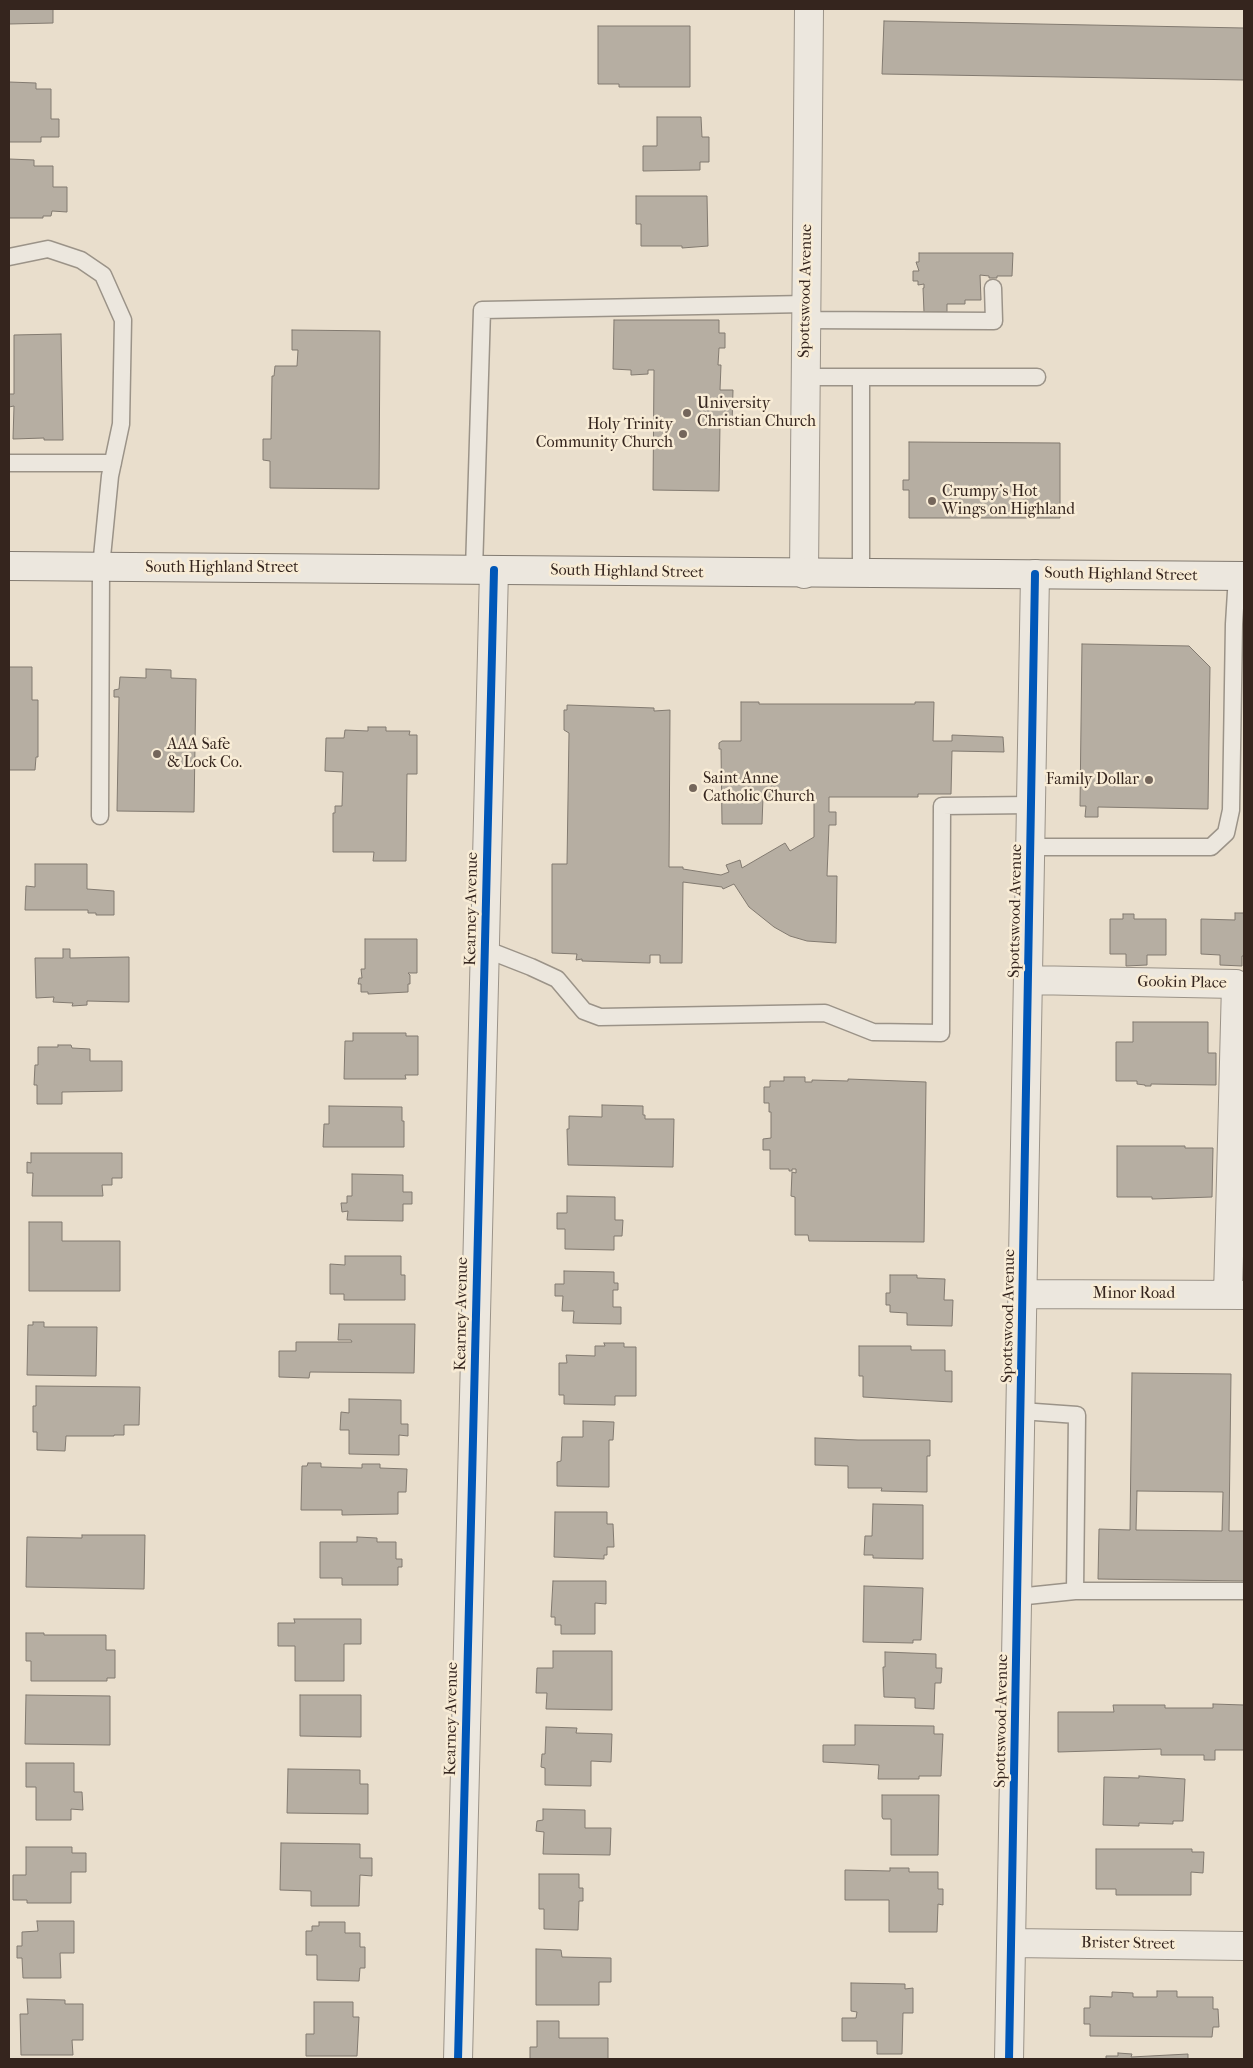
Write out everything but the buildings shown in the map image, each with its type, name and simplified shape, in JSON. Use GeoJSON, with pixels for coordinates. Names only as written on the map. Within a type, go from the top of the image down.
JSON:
{"type":"FeatureCollection","features":[{"type":"Feature","properties":{"kind":"street","name":"Spottswood Avenue"},"geometry":{"type":"LineString","coordinates":[[804,574],[809,9]]}},
{"type":"Feature","properties":{"kind":"street","name":"South Highland Street"},"geometry":{"type":"LineString","coordinates":[[9,566],[804,574],[1241,576]]}},
{"type":"Feature","properties":{"kind":"street","name":"Kearney Avenue"},"geometry":{"type":"LineString","coordinates":[[458,2059],[485,949],[484,570]]}},
{"type":"Feature","properties":{"kind":"street","name":"Spottswood Avenue"},"geometry":{"type":"LineString","coordinates":[[1009,2059],[1035,574]]}},
{"type":"Feature","properties":{"kind":"street","name":"Gookin Place"},"geometry":{"type":"LineString","coordinates":[[1028,980],[1236,984],[1236,1295]]}},
{"type":"Feature","properties":{"kind":"street","name":"Minor Road"},"geometry":{"type":"LineString","coordinates":[[1023,1294],[1236,1295]]}},
{"type":"Feature","properties":{"kind":"street","name":"Brister Street"},"geometry":{"type":"LineString","coordinates":[[1012,1943],[1244,1946]]}},
{"type":"Feature","properties":{"kind":"lane"},"geometry":{"type":"LineString","coordinates":[[9,257],[48,249],[81,260],[104,275],[123,320],[121,424],[110,476],[101,567],[100,816]]}},
{"type":"Feature","properties":{"kind":"lane"},"geometry":{"type":"LineString","coordinates":[[484,570],[482,310],[806,312],[994,320],[994,288]]}},
{"type":"Feature","properties":{"kind":"lane"},"geometry":{"type":"LineString","coordinates":[[806,377],[1037,377]]}},
{"type":"Feature","properties":{"kind":"lane"},"geometry":{"type":"LineString","coordinates":[[861,378],[861,574]]}},
{"type":"Feature","properties":{"kind":"lane"},"geometry":{"type":"LineString","coordinates":[[9,463],[113,463]]}},
{"type":"Feature","properties":{"kind":"lane"},"geometry":{"type":"LineString","coordinates":[[1031,847],[1211,847],[1226,833],[1232,810],[1234,624],[1241,576]]}},
{"type":"Feature","properties":{"kind":"lane"},"geometry":{"type":"LineString","coordinates":[[485,949],[557,979],[584,1011],[600,1017],[825,1013],[873,1032],[941,1033],[942,806],[1031,805]]}},
{"type":"Feature","properties":{"kind":"lane"},"geometry":{"type":"LineString","coordinates":[[1021,1411],[1077,1415],[1075,1591]]}},
{"type":"Feature","properties":{"kind":"lane"},"geometry":{"type":"LineString","coordinates":[[1017,1598],[1075,1591],[1244,1591]]}},
{"type":"Feature","properties":{"kind":"cycle path"},"geometry":{"type":"LineString","coordinates":[[458,2059],[494,570]]}},
{"type":"Feature","properties":{"kind":"cycle path"},"geometry":{"type":"LineString","coordinates":[[1009,2059],[1035,574]]}},
{"type":"Feature","properties":{"kind":"place","name":"University Christian Church"},"geometry":{"type":"Point","coordinates":[687,413]}},
{"type":"Feature","properties":{"kind":"place","name":"Holy Trinity Community Church"},"geometry":{"type":"Point","coordinates":[683,434]}},
{"type":"Feature","properties":{"kind":"place","name":"Crumpy's Hot Wings on Highland"},"geometry":{"type":"Point","coordinates":[932,501]}},
{"type":"Feature","properties":{"kind":"place","name":"AAA Safe & Lock Co."},"geometry":{"type":"Point","coordinates":[157,754]}},
{"type":"Feature","properties":{"kind":"place","name":"Family Dollar"},"geometry":{"type":"Point","coordinates":[1149,780]}},
{"type":"Feature","properties":{"kind":"place","name":"Saint Anne Catholic Church"},"geometry":{"type":"Point","coordinates":[693,788]}}]}
